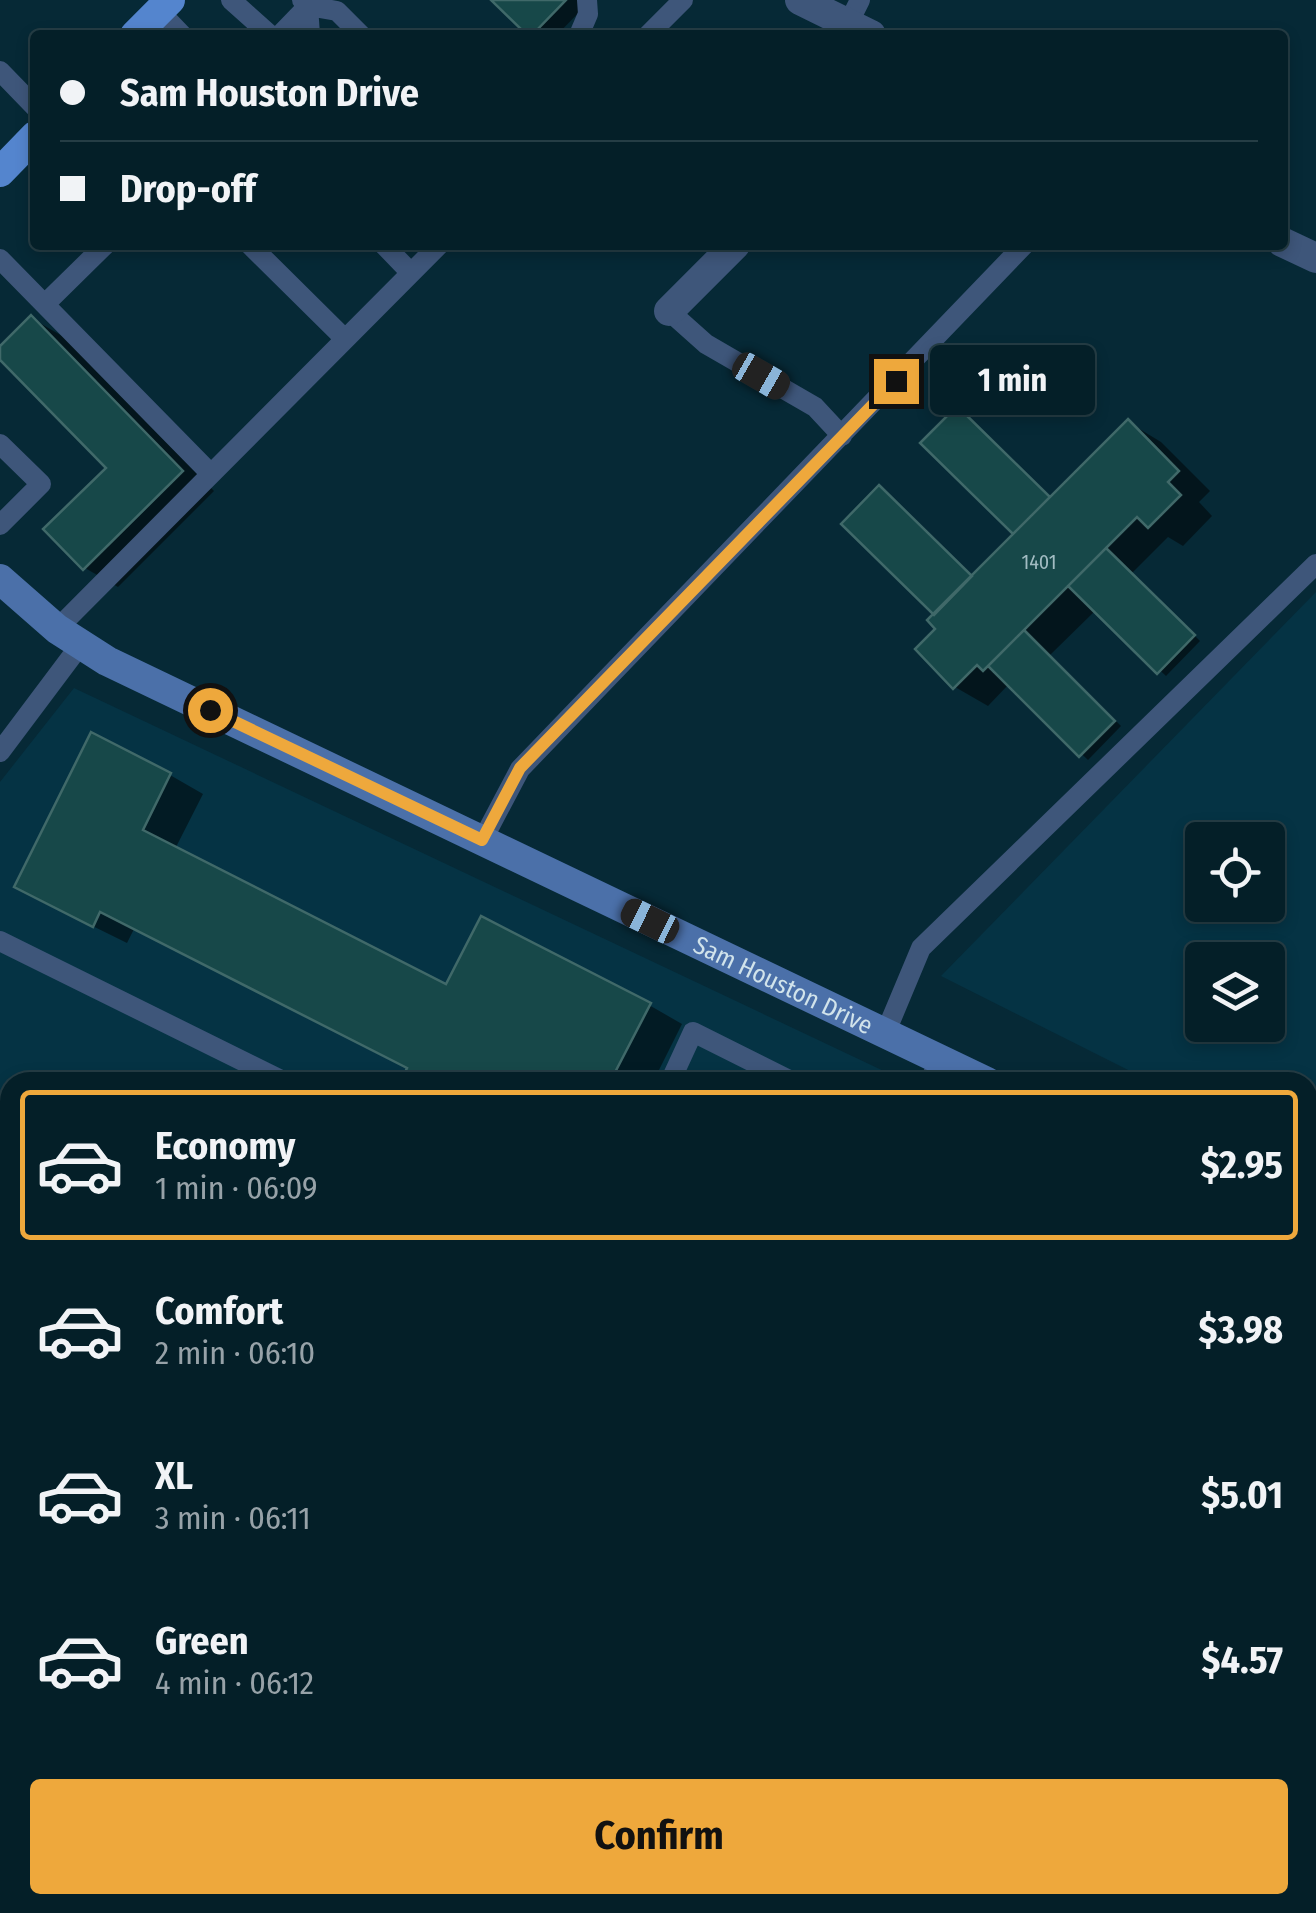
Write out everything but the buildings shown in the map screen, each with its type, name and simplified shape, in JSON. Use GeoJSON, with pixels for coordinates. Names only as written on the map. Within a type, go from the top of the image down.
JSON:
{"type":"FeatureCollection","features":[{"type":"Feature","properties":{"kind":"main road"},"geometry":{"type":"LineString","coordinates":[[140,30],[164,6]]}},
{"type":"Feature","properties":{"kind":"main road"},"geometry":{"type":"LineString","coordinates":[[0,172],[30,141]]}},
{"type":"Feature","properties":{"kind":"street"},"geometry":{"type":"LineString","coordinates":[[800,0],[860,20]]}},
{"type":"Feature","properties":{"kind":"street"},"geometry":{"type":"LineString","coordinates":[[1288,245],[1316,258]]}},
{"type":"Feature","properties":{"kind":"street"},"geometry":{"type":"LineString","coordinates":[[669,311],[730,250]]}},
{"type":"Feature","properties":{"kind":"street","name":"Sam Houston Drive"},"geometry":{"type":"LineString","coordinates":[[0,580],[69,637],[106,661],[885,1034],[934,1071]]}},
{"type":"Feature","properties":{"kind":"lane"},"geometry":{"type":"LineString","coordinates":[[231,0],[264,30]]}},
{"type":"Feature","properties":{"kind":"lane"},"geometry":{"type":"LineString","coordinates":[[581,30],[588,14],[587,0]]}},
{"type":"Feature","properties":{"kind":"lane"},"geometry":{"type":"LineString","coordinates":[[653,30],[683,0]]}},
{"type":"Feature","properties":{"kind":"lane"},"geometry":{"type":"LineString","coordinates":[[284,30],[305,3]]}},
{"type":"Feature","properties":{"kind":"lane"},"geometry":{"type":"LineString","coordinates":[[305,3],[309,30]]}},
{"type":"Feature","properties":{"kind":"lane"},"geometry":{"type":"LineString","coordinates":[[305,3],[337,11],[356,30]]}},
{"type":"Feature","properties":{"kind":"lane"},"geometry":{"type":"LineString","coordinates":[[164,6],[179,30]]}},
{"type":"Feature","properties":{"kind":"lane"},"geometry":{"type":"LineString","coordinates":[[0,71],[30,102]]}},
{"type":"Feature","properties":{"kind":"lane"},"geometry":{"type":"LineString","coordinates":[[45,304],[100,250]]}},
{"type":"Feature","properties":{"kind":"lane"},"geometry":{"type":"LineString","coordinates":[[255,250],[345,340]]}},
{"type":"Feature","properties":{"kind":"lane"},"geometry":{"type":"LineString","coordinates":[[389,250],[411,273]]}},
{"type":"Feature","properties":{"kind":"lane"},"geometry":{"type":"LineString","coordinates":[[0,752],[69,637],[211,474],[434,250]]}},
{"type":"Feature","properties":{"kind":"lane"},"geometry":{"type":"LineString","coordinates":[[482,840],[520,768],[1019,250]]}},
{"type":"Feature","properties":{"kind":"lane"},"geometry":{"type":"LineString","coordinates":[[0,259],[211,474]]}},
{"type":"Feature","properties":{"kind":"lane"},"geometry":{"type":"LineString","coordinates":[[669,311],[706,344],[815,407],[842,436]]}},
{"type":"Feature","properties":{"kind":"lane"},"geometry":{"type":"LineString","coordinates":[[0,444],[41,484],[0,525]]}},
{"type":"Feature","properties":{"kind":"lane"},"geometry":{"type":"LineString","coordinates":[[885,1034],[920,948],[1316,564]]}},
{"type":"Feature","properties":{"kind":"lane"},"geometry":{"type":"LineString","coordinates":[[0,941],[261,1072]]}},
{"type":"Feature","properties":{"kind":"lane"},"geometry":{"type":"LineString","coordinates":[[675,1072],[694,1032],[773,1072]]}},
{"type":"Feature","properties":{"kind":"shaded area"},"geometry":{"type":"Polygon","coordinates":[[[1316,592],[1316,1072],[1132,1072],[941,976],[1316,592]]]}},
{"type":"Feature","properties":{"kind":"shaded area"},"geometry":{"type":"Polygon","coordinates":[[[74,688],[886,1072],[0,1072],[0,782],[74,688]]]}},
{"type":"Feature","properties":{"kind":"route"},"geometry":{"type":"LineString","coordinates":[[210,710],[482,840],[520,768],[896,381]]}}]}
